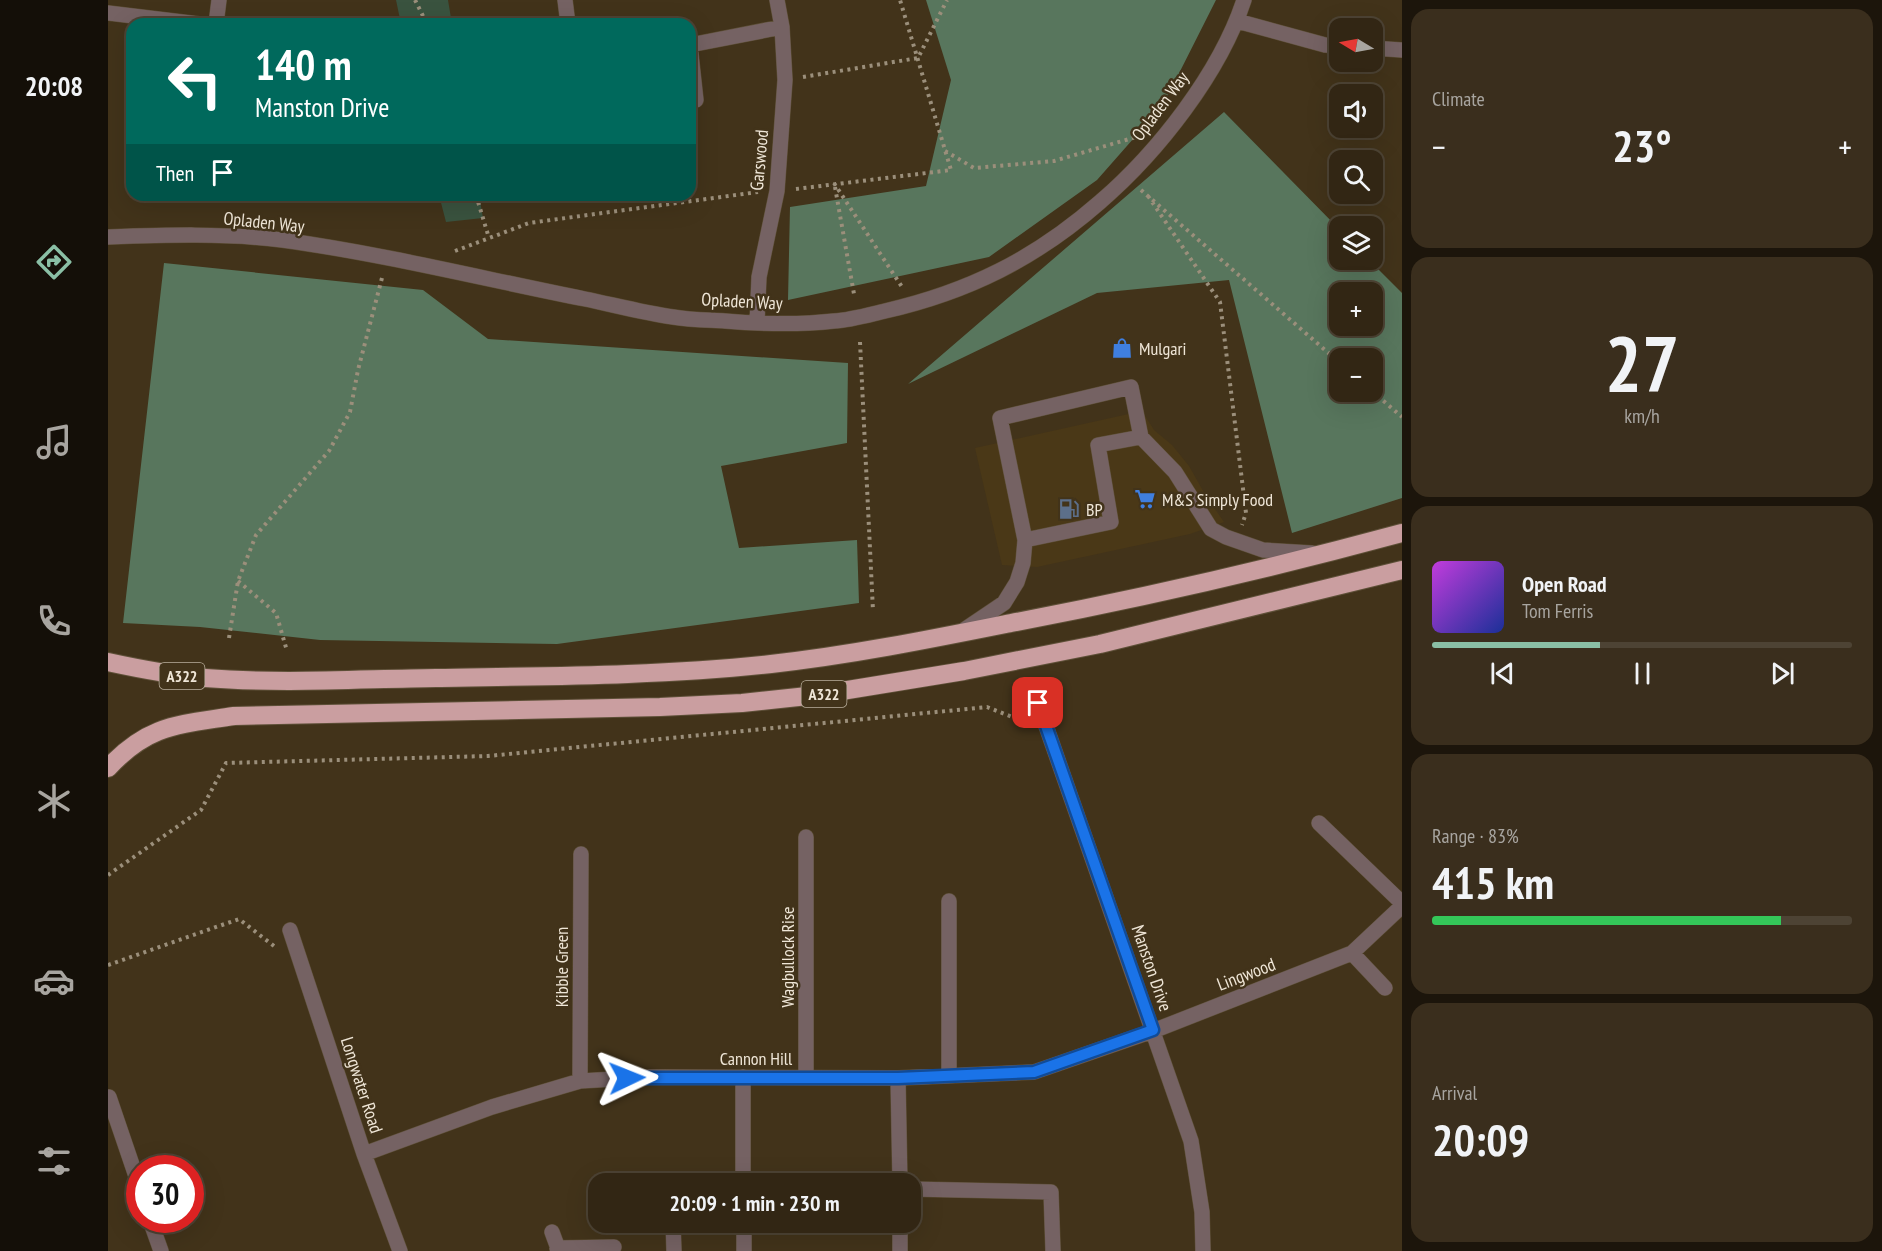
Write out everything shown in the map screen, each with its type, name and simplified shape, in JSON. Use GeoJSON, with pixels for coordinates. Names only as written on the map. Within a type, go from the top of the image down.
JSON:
{"type":"FeatureCollection","features":[{"type":"Feature","properties":{"kind":"highway","name":"A322"},"geometry":{"type":"LineString","coordinates":[[108,662],[168,674],[208,678],[336,681],[670,671],[771,664],[900,646],[1179,589],[1325,554],[1402,532]]}},
{"type":"Feature","properties":{"kind":"highway","name":"A322"},"geometry":{"type":"LineString","coordinates":[[108,768],[134,743],[145,736],[174,725],[234,716],[730,704],[817,695],[890,684],[1100,644],[1223,616],[1402,570]]}},
{"type":"Feature","properties":{"kind":"street"},"geometry":{"type":"LineString","coordinates":[[217,18],[219,0]]}},
{"type":"Feature","properties":{"kind":"street"},"geometry":{"type":"LineString","coordinates":[[565,0],[567,18]]}},
{"type":"Feature","properties":{"kind":"street","name":"Garswood"},"geometry":{"type":"LineString","coordinates":[[757,323],[759,277],[777,191],[785,80],[782,27],[777,0]]}},
{"type":"Feature","properties":{"kind":"street","name":"Opladen Way"},"geometry":{"type":"LineString","coordinates":[[108,237],[151,235],[281,240],[675,318],[757,323],[837,321],[907,306],[974,284],[1018,262],[1092,210],[1128,179],[1174,126],[1212,68],[1237,21],[1244,0]]}},
{"type":"Feature","properties":{"kind":"street"},"geometry":{"type":"LineString","coordinates":[[108,13],[150,18]]}},
{"type":"Feature","properties":{"kind":"street"},"geometry":{"type":"LineString","coordinates":[[1237,21],[1329,45]]}},
{"type":"Feature","properties":{"kind":"street"},"geometry":{"type":"LineString","coordinates":[[696,44],[782,27]]}},
{"type":"Feature","properties":{"kind":"street"},"geometry":{"type":"LineString","coordinates":[[1383,49],[1402,50]]}},
{"type":"Feature","properties":{"kind":"street"},"geometry":{"type":"LineString","coordinates":[[959,634],[1004,603],[1017,582],[1023,564],[1025,540],[1000,418],[1131,387],[1141,437],[1175,472],[1211,529],[1226,537],[1263,550],[1325,554]]}},
{"type":"Feature","properties":{"kind":"street"},"geometry":{"type":"LineString","coordinates":[[1025,540],[1111,522],[1098,445],[1141,437]]}},
{"type":"Feature","properties":{"kind":"street","name":"Manston Drive"},"geometry":{"type":"LineString","coordinates":[[1040,710],[1191,1141],[1202,1212],[1203,1251]]}},
{"type":"Feature","properties":{"kind":"street","name":"Lingwood"},"geometry":{"type":"LineString","coordinates":[[1153,1030],[1352,953],[1402,904],[1319,823]]}},
{"type":"Feature","properties":{"kind":"street","name":"Wagbullock Rise"},"geometry":{"type":"LineString","coordinates":[[806,837],[806,1077]]}},
{"type":"Feature","properties":{"kind":"street","name":"Kibble Green"},"geometry":{"type":"LineString","coordinates":[[580,1081],[581,854]]}},
{"type":"Feature","properties":{"kind":"street"},"geometry":{"type":"LineString","coordinates":[[948,1076],[949,901]]}},
{"type":"Feature","properties":{"kind":"street","name":"Longwater Road"},"geometry":{"type":"LineString","coordinates":[[290,930],[364,1154],[400,1251]]}},
{"type":"Feature","properties":{"kind":"street"},"geometry":{"type":"LineString","coordinates":[[1352,953],[1385,988]]}},
{"type":"Feature","properties":{"kind":"street","name":"Cannon Hill"},"geometry":{"type":"LineString","coordinates":[[364,1154],[492,1107],[580,1081],[650,1077],[898,1078],[1034,1072],[1153,1030]]}},
{"type":"Feature","properties":{"kind":"street"},"geometry":{"type":"LineString","coordinates":[[743,1077],[744,1173]]}},
{"type":"Feature","properties":{"kind":"street"},"geometry":{"type":"LineString","coordinates":[[898,1078],[900,1173]]}},
{"type":"Feature","properties":{"kind":"street"},"geometry":{"type":"LineString","coordinates":[[109,1097],[129,1155]]}},
{"type":"Feature","properties":{"kind":"street"},"geometry":{"type":"LineString","coordinates":[[921,1189],[1051,1192],[1053,1251]]}},
{"type":"Feature","properties":{"kind":"street"},"geometry":{"type":"LineString","coordinates":[[552,1232],[558,1249],[614,1247]]}},
{"type":"Feature","properties":{"kind":"street"},"geometry":{"type":"LineString","coordinates":[[155,1233],[161,1251]]}},
{"type":"Feature","properties":{"kind":"street"},"geometry":{"type":"LineString","coordinates":[[673,1233],[674,1251]]}},
{"type":"Feature","properties":{"kind":"street"},"geometry":{"type":"LineString","coordinates":[[744,1233],[744,1251]]}},
{"type":"Feature","properties":{"kind":"street"},"geometry":{"type":"LineString","coordinates":[[900,1233],[900,1251]]}},
{"type":"Feature","properties":{"kind":"path"},"geometry":{"type":"LineString","coordinates":[[415,0],[424,18]]}},
{"type":"Feature","properties":{"kind":"path"},"geometry":{"type":"LineString","coordinates":[[789,190],[951,170],[900,0]]}},
{"type":"Feature","properties":{"kind":"path"},"geometry":{"type":"LineString","coordinates":[[918,58],[947,0]]}},
{"type":"Feature","properties":{"kind":"path"},"geometry":{"type":"LineString","coordinates":[[785,80],[918,58]]}},
{"type":"Feature","properties":{"kind":"path"},"geometry":{"type":"LineString","coordinates":[[945,151],[974,168],[1054,161],[1174,126]]}},
{"type":"Feature","properties":{"kind":"path"},"geometry":{"type":"LineString","coordinates":[[1128,179],[1329,353]]}},
{"type":"Feature","properties":{"kind":"path"},"geometry":{"type":"LineString","coordinates":[[834,183],[903,287]]}},
{"type":"Feature","properties":{"kind":"path"},"geometry":{"type":"LineString","coordinates":[[834,183],[854,294]]}},
{"type":"Feature","properties":{"kind":"path"},"geometry":{"type":"LineString","coordinates":[[696,200],[765,191]]}},
{"type":"Feature","properties":{"kind":"path"},"geometry":{"type":"LineString","coordinates":[[1148,196],[1220,302],[1246,513],[1241,528]]}},
{"type":"Feature","properties":{"kind":"path"},"geometry":{"type":"LineString","coordinates":[[478,201],[489,238]]}},
{"type":"Feature","properties":{"kind":"path"},"geometry":{"type":"LineString","coordinates":[[452,252],[529,223],[691,201]]}},
{"type":"Feature","properties":{"kind":"path"},"geometry":{"type":"LineString","coordinates":[[229,638],[238,581],[256,535],[329,452],[350,412],[358,370],[386,259]]}},
{"type":"Feature","properties":{"kind":"path"},"geometry":{"type":"LineString","coordinates":[[860,342],[873,611]]}},
{"type":"Feature","properties":{"kind":"path"},"geometry":{"type":"LineString","coordinates":[[1383,401],[1402,417]]}},
{"type":"Feature","properties":{"kind":"path"},"geometry":{"type":"LineString","coordinates":[[238,581],[276,613],[287,651]]}},
{"type":"Feature","properties":{"kind":"path"},"geometry":{"type":"LineString","coordinates":[[108,875],[201,810],[226,763],[488,756],[987,707],[1024,722],[1040,710]]}},
{"type":"Feature","properties":{"kind":"path"},"geometry":{"type":"LineString","coordinates":[[108,965],[239,919],[274,946]]}},
{"type":"Feature","properties":{"kind":"shaded area"},"geometry":{"type":"Polygon","coordinates":[[[1142,411],[1154,430],[1172,445],[1189,466],[1224,522],[1190,534],[1037,567],[1002,565],[975,448],[1142,411]]]}},
{"type":"Feature","properties":{"kind":"green space"},"geometry":{"type":"Polygon","coordinates":[[[396,0],[448,0],[451,18],[400,18],[396,0]]]}},
{"type":"Feature","properties":{"kind":"green space"},"geometry":{"type":"Polygon","coordinates":[[[926,0],[1216,0],[1163,105],[1097,180],[989,257],[788,300],[790,207],[926,186],[951,80],[926,0]]]}},
{"type":"Feature","properties":{"kind":"green space"},"geometry":{"type":"Polygon","coordinates":[[[1224,112],[1329,219],[1329,270],[1379,270],[1402,293],[1402,498],[1292,533],[1229,280],[1097,293],[908,384],[1224,112]]]}},
{"type":"Feature","properties":{"kind":"green space"},"geometry":{"type":"Polygon","coordinates":[[[441,201],[480,201],[483,218],[446,222],[441,201]]]}},
{"type":"Feature","properties":{"kind":"green space"},"geometry":{"type":"Polygon","coordinates":[[[164,263],[423,290],[488,339],[848,363],[847,443],[721,466],[739,548],[857,540],[859,603],[557,644],[320,640],[200,627],[123,623],[164,263]]]}},
{"type":"Feature","properties":{"kind":"place","name":"Mulgari"},"geometry":{"type":"Point","coordinates":[1122,348]}},
{"type":"Feature","properties":{"kind":"place","name":"M&S Simply Food"},"geometry":{"type":"Point","coordinates":[1145,499]}},
{"type":"Feature","properties":{"kind":"place","name":"BP"},"geometry":{"type":"Point","coordinates":[1069,509]}},
{"type":"Feature","properties":{"kind":"route"},"geometry":{"type":"LineString","coordinates":[[627,1078],[898,1078],[1034,1072],[1153,1030],[1038,703]]}}]}
